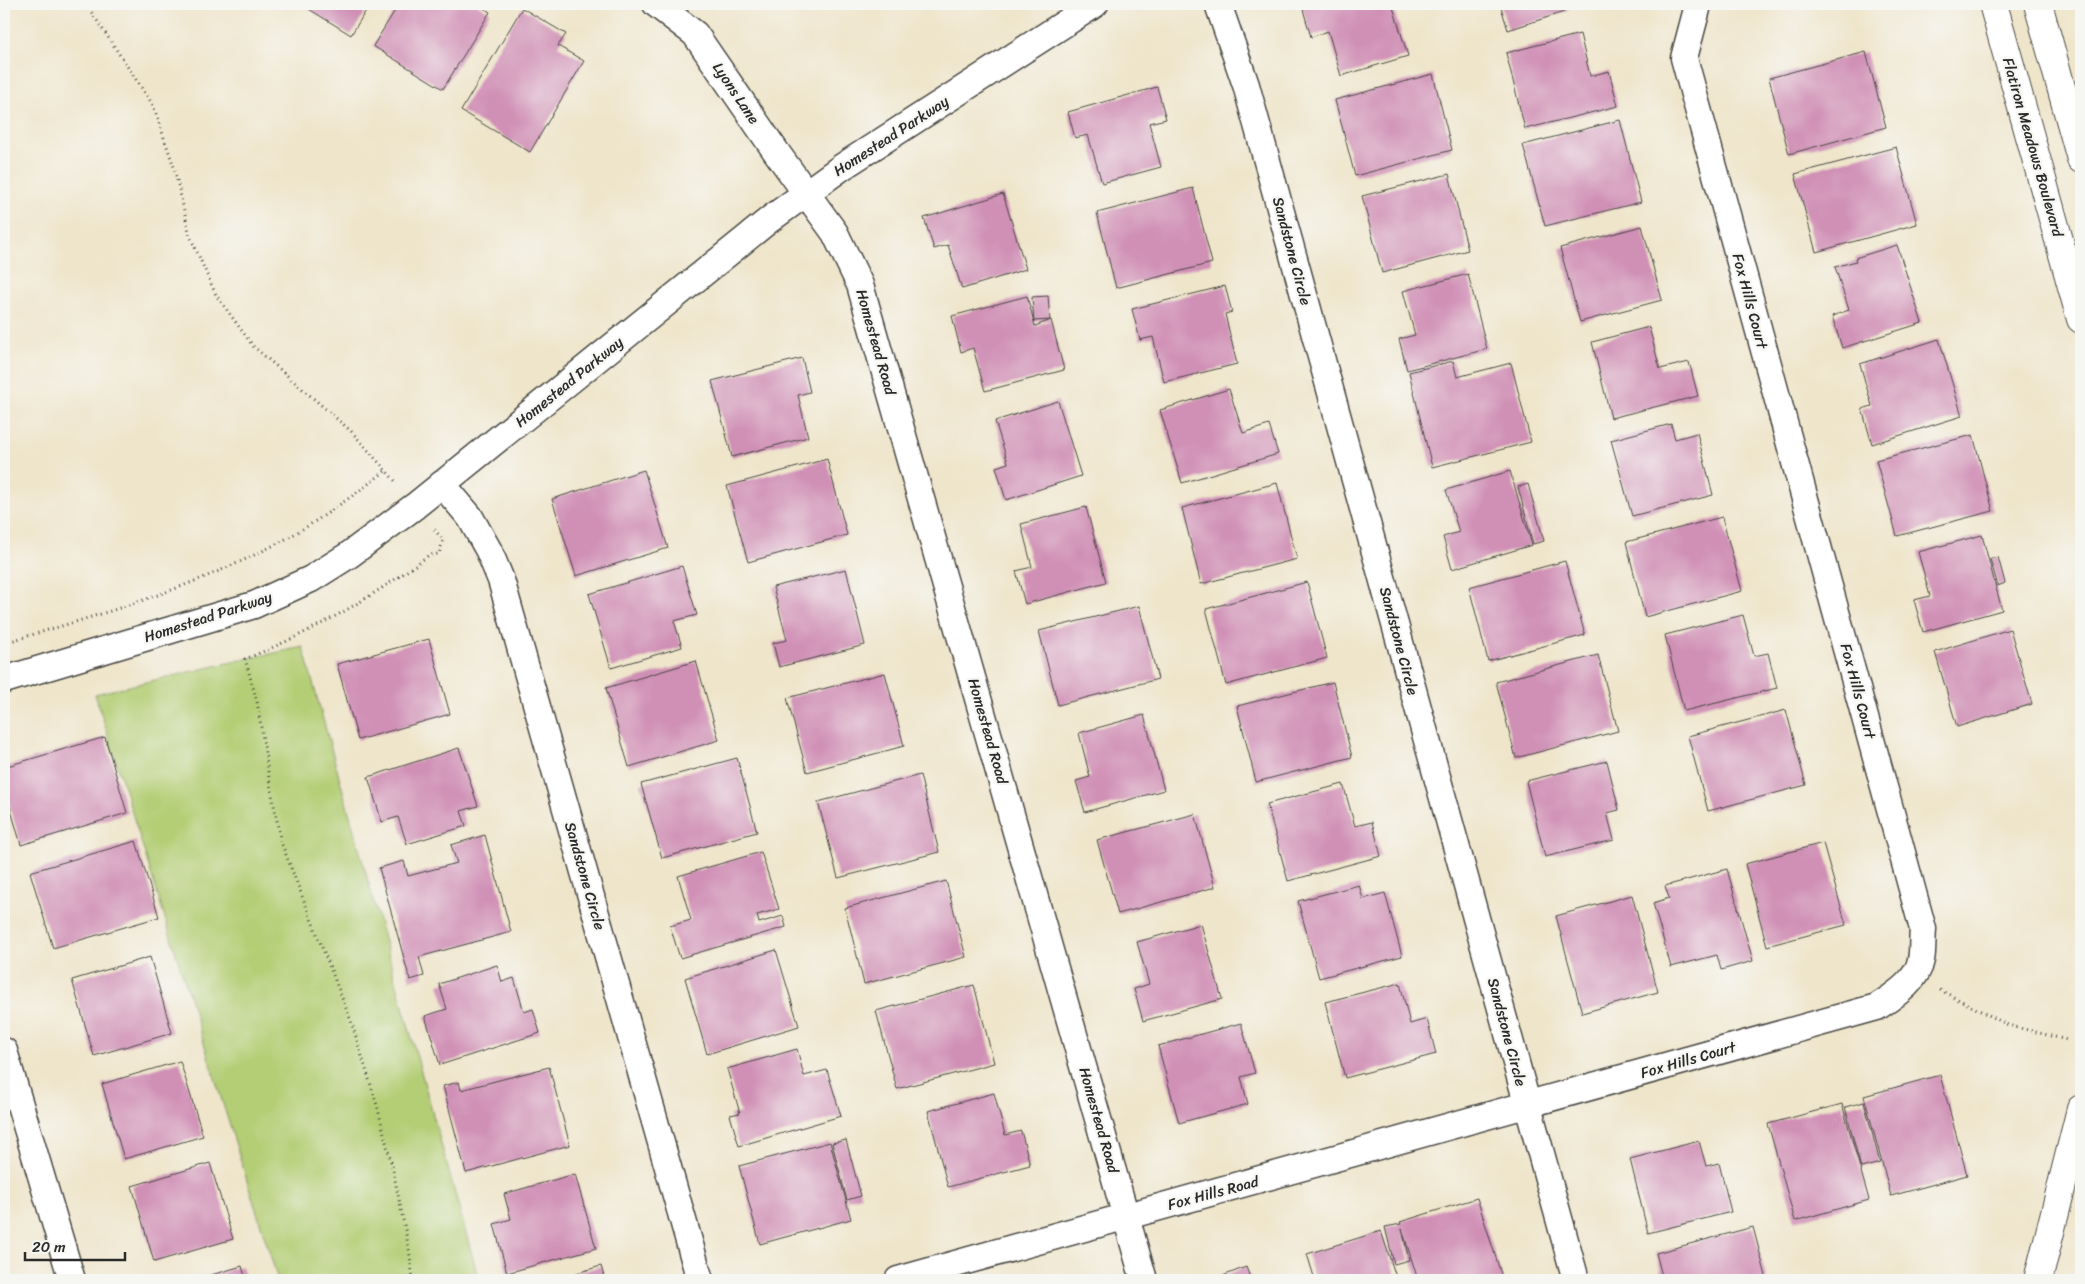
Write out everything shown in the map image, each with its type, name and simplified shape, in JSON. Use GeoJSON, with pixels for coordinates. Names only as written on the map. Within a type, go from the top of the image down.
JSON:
{"type":"FeatureCollection","features":[{"type":"Feature","properties":{"kind":"street","name":"Lyons Lane"},"geometry":{"type":"LineString","coordinates":[[656,4],[695,34],[806,193]]}},
{"type":"Feature","properties":{"kind":"street","name":"Homestead Parkway"},"geometry":{"type":"LineString","coordinates":[[4,680],[254,606],[311,579],[442,484],[769,220],[842,167],[1095,4]]}},
{"type":"Feature","properties":{"kind":"street","name":"Sandstone Circle"},"geometry":{"type":"LineString","coordinates":[[1218,4],[1246,85],[1576,1280]]}},
{"type":"Feature","properties":{"kind":"street","name":"Flatiron Meadows Boulevard"},"geometry":{"type":"LineString","coordinates":[[1993,4],[2081,319]]}},
{"type":"Feature","properties":{"kind":"street"},"geometry":{"type":"LineString","coordinates":[[2038,4],[2081,159]]}},
{"type":"Feature","properties":{"kind":"street","name":"Fox Hills Court"},"geometry":{"type":"LineString","coordinates":[[1528,1105],[1877,1007],[1905,988],[1921,962],[1923,929],[1684,58],[1697,9]]}},
{"type":"Feature","properties":{"kind":"street","name":"Homestead Road"},"geometry":{"type":"LineString","coordinates":[[806,193],[835,233],[860,285],[1144,1280]]}},
{"type":"Feature","properties":{"kind":"street","name":"Sandstone Circle"},"geometry":{"type":"LineString","coordinates":[[442,484],[470,517],[489,551],[500,580],[700,1280]]}},
{"type":"Feature","properties":{"kind":"street"},"geometry":{"type":"LineString","coordinates":[[4,1050],[72,1280]]}},
{"type":"Feature","properties":{"kind":"street","name":"Fox Hills Road"},"geometry":{"type":"LineString","coordinates":[[898,1280],[1528,1105]]}},
{"type":"Feature","properties":{"kind":"street"},"geometry":{"type":"LineString","coordinates":[[2038,1280],[2081,1108]]}},
{"type":"Feature","properties":{"kind":"path"},"geometry":{"type":"LineString","coordinates":[[86,4],[153,106],[174,167],[190,236],[216,295],[253,346],[352,431],[387,470],[396,483]]}},
{"type":"Feature","properties":{"kind":"path"},"geometry":{"type":"LineString","coordinates":[[4,643],[126,605],[218,571],[276,544],[325,515],[387,470]]}},
{"type":"Feature","properties":{"kind":"path"},"geometry":{"type":"LineString","coordinates":[[414,1280],[393,1170],[377,1104],[351,1021],[281,842],[257,701],[245,659],[273,648],[350,609],[429,555],[439,554],[443,540]]}},
{"type":"Feature","properties":{"kind":"path"},"geometry":{"type":"LineString","coordinates":[[1912,977],[2008,1025],[2067,1040]]}},
{"type":"Feature","properties":{"kind":"green space"},"geometry":{"type":"Polygon","coordinates":[[[303,647],[479,1280],[278,1280],[95,694],[303,647]]]}},
{"type":"Feature","properties":{"kind":"building"},"geometry":{"type":"Polygon","coordinates":[[[306,4],[370,4],[351,35],[304,6],[306,4]]]}},
{"type":"Feature","properties":{"kind":"building"},"geometry":{"type":"Polygon","coordinates":[[[399,4],[477,4],[490,12],[443,89],[373,46],[399,4]]]}},
{"type":"Feature","properties":{"kind":"building"},"geometry":{"type":"Polygon","coordinates":[[[1309,4],[1392,4],[1408,56],[1341,76],[1328,31],[1311,37],[1302,6],[1309,4]]]}},
{"type":"Feature","properties":{"kind":"building"},"geometry":{"type":"Polygon","coordinates":[[[1500,4],[1564,4],[1567,11],[1508,30],[1500,4]]]}},
{"type":"Feature","properties":{"kind":"building"},"geometry":{"type":"Polygon","coordinates":[[[522,8],[566,34],[558,46],[584,61],[530,152],[461,111],[522,8]]]}},
{"type":"Feature","properties":{"kind":"building"},"geometry":{"type":"Polygon","coordinates":[[[1580,34],[1590,76],[1609,71],[1618,106],[1525,129],[1506,53],[1580,34]]]}},
{"type":"Feature","properties":{"kind":"building"},"geometry":{"type":"Polygon","coordinates":[[[1866,52],[1886,127],[1789,154],[1769,78],[1866,52]]]}},
{"type":"Feature","properties":{"kind":"building"},"geometry":{"type":"Polygon","coordinates":[[[1433,74],[1452,150],[1355,176],[1335,100],[1433,74]]]}},
{"type":"Feature","properties":{"kind":"building"},"geometry":{"type":"Polygon","coordinates":[[[1157,87],[1166,119],[1149,123],[1161,167],[1102,183],[1088,135],[1075,138],[1068,112],[1157,87]]]}},
{"type":"Feature","properties":{"kind":"building"},"geometry":{"type":"Polygon","coordinates":[[[1620,120],[1641,202],[1545,226],[1523,145],[1620,120]]]}},
{"type":"Feature","properties":{"kind":"building"},"geometry":{"type":"Polygon","coordinates":[[[1896,147],[1917,224],[1816,252],[1795,174],[1896,147]]]}},
{"type":"Feature","properties":{"kind":"building"},"geometry":{"type":"Polygon","coordinates":[[[1449,174],[1468,250],[1382,273],[1362,196],[1449,174]]]}},
{"type":"Feature","properties":{"kind":"building"},"geometry":{"type":"Polygon","coordinates":[[[1193,188],[1212,263],[1116,288],[1097,213],[1193,188]]]}},
{"type":"Feature","properties":{"kind":"building"},"geometry":{"type":"Polygon","coordinates":[[[1003,194],[1026,269],[962,289],[948,245],[934,249],[924,218],[1003,194]]]}},
{"type":"Feature","properties":{"kind":"building"},"geometry":{"type":"Polygon","coordinates":[[[1642,226],[1662,300],[1580,322],[1560,248],[1642,226]]]}},
{"type":"Feature","properties":{"kind":"building"},"geometry":{"type":"Polygon","coordinates":[[[1897,245],[1922,323],[1842,348],[1832,316],[1849,310],[1835,267],[1856,261],[1855,258],[1897,245]]]}},
{"type":"Feature","properties":{"kind":"building"},"geometry":{"type":"Polygon","coordinates":[[[1468,274],[1487,349],[1407,370],[1399,339],[1415,335],[1403,291],[1468,274]]]}},
{"type":"Feature","properties":{"kind":"building"},"geometry":{"type":"Polygon","coordinates":[[[1225,286],[1232,312],[1225,314],[1237,364],[1164,382],[1153,337],[1140,340],[1132,309],[1225,286]]]}},
{"type":"Feature","properties":{"kind":"building"},"geometry":{"type":"Polygon","coordinates":[[[1027,296],[1035,326],[1051,320],[1064,370],[985,391],[973,348],[961,352],[952,316],[1027,296]]]}},
{"type":"Feature","properties":{"kind":"building"},"geometry":{"type":"Polygon","coordinates":[[[1048,296],[1050,320],[1034,321],[1032,297],[1048,296]]]}},
{"type":"Feature","properties":{"kind":"building"},"geometry":{"type":"Polygon","coordinates":[[[1649,327],[1660,369],[1689,362],[1698,396],[1611,418],[1592,342],[1649,327]]]}},
{"type":"Feature","properties":{"kind":"building"},"geometry":{"type":"Polygon","coordinates":[[[1939,339],[1962,416],[1872,444],[1862,409],[1872,406],[1860,364],[1939,339]]]}},
{"type":"Feature","properties":{"kind":"building"},"geometry":{"type":"Polygon","coordinates":[[[802,358],[810,392],[798,395],[808,437],[732,457],[712,381],[802,358]]]}},
{"type":"Feature","properties":{"kind":"building"},"geometry":{"type":"Polygon","coordinates":[[[1453,361],[1457,377],[1511,363],[1531,442],[1432,467],[1409,372],[1453,361]]]}},
{"type":"Feature","properties":{"kind":"building"},"geometry":{"type":"Polygon","coordinates":[[[1229,389],[1243,433],[1269,425],[1278,454],[1182,483],[1160,410],[1229,389]]]}},
{"type":"Feature","properties":{"kind":"building"},"geometry":{"type":"Polygon","coordinates":[[[1058,401],[1081,476],[1006,500],[996,467],[1008,463],[995,421],[1058,401]]]}},
{"type":"Feature","properties":{"kind":"building"},"geometry":{"type":"Polygon","coordinates":[[[1671,424],[1675,439],[1697,433],[1713,495],[1632,516],[1611,440],[1671,424]]]}},
{"type":"Feature","properties":{"kind":"building"},"geometry":{"type":"Polygon","coordinates":[[[1973,435],[1993,511],[1897,536],[1876,460],[1973,435]]]}},
{"type":"Feature","properties":{"kind":"building"},"geometry":{"type":"Polygon","coordinates":[[[827,459],[847,535],[748,562],[727,486],[827,459]]]}},
{"type":"Feature","properties":{"kind":"building"},"geometry":{"type":"Polygon","coordinates":[[[644,470],[668,548],[576,576],[552,499],[644,470]]]}},
{"type":"Feature","properties":{"kind":"building"},"geometry":{"type":"Polygon","coordinates":[[[1510,471],[1532,545],[1452,569],[1443,537],[1459,532],[1446,490],[1510,471]]]}},
{"type":"Feature","properties":{"kind":"building"},"geometry":{"type":"Polygon","coordinates":[[[1277,483],[1297,559],[1201,584],[1182,508],[1277,483]]]}},
{"type":"Feature","properties":{"kind":"building"},"geometry":{"type":"Polygon","coordinates":[[[1528,484],[1544,541],[1533,544],[1518,487],[1528,484]]]}},
{"type":"Feature","properties":{"kind":"building"},"geometry":{"type":"Polygon","coordinates":[[[1086,507],[1106,582],[1025,604],[1016,571],[1032,567],[1021,524],[1086,507]]]}},
{"type":"Feature","properties":{"kind":"building"},"geometry":{"type":"Polygon","coordinates":[[[1722,517],[1742,591],[1645,617],[1626,542],[1722,517]]]}},
{"type":"Feature","properties":{"kind":"building"},"geometry":{"type":"Polygon","coordinates":[[[1982,535],[2002,610],[1923,632],[1914,600],[1930,596],[1918,552],[1982,535]]]}},
{"type":"Feature","properties":{"kind":"building"},"geometry":{"type":"Polygon","coordinates":[[[1998,557],[2005,583],[1998,586],[1990,559],[1998,557]]]}},
{"type":"Feature","properties":{"kind":"building"},"geometry":{"type":"Polygon","coordinates":[[[1565,561],[1585,635],[1488,661],[1469,587],[1565,561]]]}},
{"type":"Feature","properties":{"kind":"building"},"geometry":{"type":"Polygon","coordinates":[[[682,566],[697,615],[674,621],[682,647],[611,668],[589,594],[682,566]]]}},
{"type":"Feature","properties":{"kind":"building"},"geometry":{"type":"Polygon","coordinates":[[[846,569],[865,645],[779,667],[773,643],[787,640],[773,587],[846,569]]]}},
{"type":"Feature","properties":{"kind":"building"},"geometry":{"type":"Polygon","coordinates":[[[1307,582],[1327,658],[1226,685],[1206,609],[1307,582]]]}},
{"type":"Feature","properties":{"kind":"building"},"geometry":{"type":"Polygon","coordinates":[[[1139,606],[1158,679],[1058,705],[1039,631],[1139,606]]]}},
{"type":"Feature","properties":{"kind":"building"},"geometry":{"type":"Polygon","coordinates":[[[1743,615],[1754,656],[1768,653],[1777,688],[1684,711],[1665,635],[1743,615]]]}},
{"type":"Feature","properties":{"kind":"building"},"geometry":{"type":"Polygon","coordinates":[[[2010,629],[2032,704],[1957,727],[1935,652],[2010,629]]]}},
{"type":"Feature","properties":{"kind":"building"},"geometry":{"type":"Polygon","coordinates":[[[429,639],[450,714],[358,740],[337,664],[429,639]]]}},
{"type":"Feature","properties":{"kind":"building"},"geometry":{"type":"Polygon","coordinates":[[[1598,655],[1618,731],[1516,758],[1496,682],[1598,655]]]}},
{"type":"Feature","properties":{"kind":"building"},"geometry":{"type":"Polygon","coordinates":[[[696,661],[719,740],[629,767],[606,688],[696,661]]]}},
{"type":"Feature","properties":{"kind":"building"},"geometry":{"type":"Polygon","coordinates":[[[885,673],[904,746],[807,772],[787,698],[885,673]]]}},
{"type":"Feature","properties":{"kind":"building"},"geometry":{"type":"Polygon","coordinates":[[[1333,682],[1352,757],[1256,782],[1237,706],[1333,682]]]}},
{"type":"Feature","properties":{"kind":"building"},"geometry":{"type":"Polygon","coordinates":[[[1786,710],[1806,785],[1708,811],[1688,736],[1786,710]]]}},
{"type":"Feature","properties":{"kind":"building"},"geometry":{"type":"Polygon","coordinates":[[[1144,715],[1164,790],[1085,812],[1076,781],[1090,777],[1079,733],[1144,715]]]}},
{"type":"Feature","properties":{"kind":"building"},"geometry":{"type":"Polygon","coordinates":[[[105,737],[127,813],[21,845],[4,786],[4,767],[105,737]]]}},
{"type":"Feature","properties":{"kind":"building"},"geometry":{"type":"Polygon","coordinates":[[[459,748],[478,806],[461,811],[466,826],[407,844],[398,817],[382,822],[368,777],[459,748]]]}},
{"type":"Feature","properties":{"kind":"building"},"geometry":{"type":"Polygon","coordinates":[[[737,758],[757,832],[662,858],[641,784],[737,758]]]}},
{"type":"Feature","properties":{"kind":"building"},"geometry":{"type":"Polygon","coordinates":[[[1607,761],[1619,810],[1607,813],[1614,840],[1545,857],[1526,781],[1607,761]]]}},
{"type":"Feature","properties":{"kind":"building"},"geometry":{"type":"Polygon","coordinates":[[[920,775],[939,852],[838,878],[818,802],[920,775]]]}},
{"type":"Feature","properties":{"kind":"building"},"geometry":{"type":"Polygon","coordinates":[[[1343,784],[1355,826],[1372,822],[1381,856],[1288,881],[1267,804],[1343,784]]]}},
{"type":"Feature","properties":{"kind":"building"},"geometry":{"type":"Polygon","coordinates":[[[1195,814],[1215,887],[1118,914],[1097,840],[1195,814]]]}},
{"type":"Feature","properties":{"kind":"building"},"geometry":{"type":"Polygon","coordinates":[[[485,835],[511,932],[419,957],[424,976],[410,980],[379,868],[404,861],[408,876],[457,863],[451,845],[485,835]]]}},
{"type":"Feature","properties":{"kind":"building"},"geometry":{"type":"Polygon","coordinates":[[[136,841],[159,917],[53,948],[30,872],[136,841]]]}},
{"type":"Feature","properties":{"kind":"building"},"geometry":{"type":"Polygon","coordinates":[[[1823,843],[1846,925],[1767,946],[1745,864],[1823,843]]]}},
{"type":"Feature","properties":{"kind":"building"},"geometry":{"type":"Polygon","coordinates":[[[761,852],[779,909],[757,915],[759,923],[783,916],[786,927],[680,958],[670,926],[691,920],[678,876],[761,852]]]}},
{"type":"Feature","properties":{"kind":"building"},"geometry":{"type":"Polygon","coordinates":[[[1727,869],[1753,961],[1721,970],[1717,955],[1671,967],[1653,903],[1669,898],[1665,886],[1727,869]]]}},
{"type":"Feature","properties":{"kind":"building"},"geometry":{"type":"Polygon","coordinates":[[[946,881],[966,957],[864,984],[845,908],[946,881]]]}},
{"type":"Feature","properties":{"kind":"building"},"geometry":{"type":"Polygon","coordinates":[[[1359,885],[1363,899],[1385,893],[1402,956],[1319,978],[1298,901],[1359,885]]]}},
{"type":"Feature","properties":{"kind":"building"},"geometry":{"type":"Polygon","coordinates":[[[1632,895],[1658,992],[1582,1013],[1556,916],[1632,895]]]}},
{"type":"Feature","properties":{"kind":"building"},"geometry":{"type":"Polygon","coordinates":[[[1201,924],[1222,999],[1143,1021],[1134,989],[1149,984],[1137,942],[1201,924]]]}},
{"type":"Feature","properties":{"kind":"building"},"geometry":{"type":"Polygon","coordinates":[[[776,950],[799,1026],[707,1054],[685,978],[776,950]]]}},
{"type":"Feature","properties":{"kind":"building"},"geometry":{"type":"Polygon","coordinates":[[[150,957],[172,1033],[94,1056],[72,980],[150,957]]]}},
{"type":"Feature","properties":{"kind":"building"},"geometry":{"type":"Polygon","coordinates":[[[497,965],[502,982],[514,978],[524,1012],[533,1009],[540,1033],[440,1065],[425,1016],[447,1009],[439,984],[497,965]]]}},
{"type":"Feature","properties":{"kind":"building"},"geometry":{"type":"Polygon","coordinates":[[[1400,983],[1410,1024],[1427,1019],[1436,1054],[1345,1078],[1325,1002],[1400,983]]]}},
{"type":"Feature","properties":{"kind":"building"},"geometry":{"type":"Polygon","coordinates":[[[974,985],[994,1063],[897,1089],[876,1011],[974,985]]]}},
{"type":"Feature","properties":{"kind":"building"},"geometry":{"type":"Polygon","coordinates":[[[1241,1023],[1255,1073],[1241,1077],[1248,1104],[1179,1123],[1158,1046],[1241,1023]]]}},
{"type":"Feature","properties":{"kind":"building"},"geometry":{"type":"Polygon","coordinates":[[[797,1049],[804,1076],[827,1070],[841,1116],[739,1146],[730,1115],[740,1113],[727,1069],[797,1049]]]}},
{"type":"Feature","properties":{"kind":"building"},"geometry":{"type":"Polygon","coordinates":[[[180,1061],[203,1136],[124,1159],[102,1084],[180,1061]]]}},
{"type":"Feature","properties":{"kind":"building"},"geometry":{"type":"Polygon","coordinates":[[[549,1067],[570,1145],[466,1173],[443,1086],[459,1082],[461,1090],[549,1067]]]}},
{"type":"Feature","properties":{"kind":"building"},"geometry":{"type":"Polygon","coordinates":[[[1940,1075],[1967,1175],[1891,1196],[1864,1096],[1940,1075]]]}},
{"type":"Feature","properties":{"kind":"building"},"geometry":{"type":"Polygon","coordinates":[[[994,1093],[1005,1135],[1021,1131],[1030,1165],[948,1187],[928,1111],[994,1093]]]}},
{"type":"Feature","properties":{"kind":"building"},"geometry":{"type":"Polygon","coordinates":[[[1864,1102],[1880,1163],[1861,1168],[1845,1107],[1864,1102]]]}},
{"type":"Feature","properties":{"kind":"building"},"geometry":{"type":"Polygon","coordinates":[[[1842,1104],[1869,1200],[1795,1221],[1768,1124],[1842,1104]]]}},
{"type":"Feature","properties":{"kind":"building"},"geometry":{"type":"Polygon","coordinates":[[[846,1140],[861,1196],[847,1200],[832,1143],[846,1140]]]}},
{"type":"Feature","properties":{"kind":"building"},"geometry":{"type":"Polygon","coordinates":[[[1699,1141],[1706,1166],[1719,1163],[1731,1212],[1648,1233],[1630,1159],[1699,1141]]]}},
{"type":"Feature","properties":{"kind":"building"},"geometry":{"type":"Polygon","coordinates":[[[830,1142],[851,1219],[760,1244],[739,1166],[830,1142]]]}},
{"type":"Feature","properties":{"kind":"building"},"geometry":{"type":"Polygon","coordinates":[[[210,1163],[233,1239],[154,1262],[132,1186],[210,1163]]]}},
{"type":"Feature","properties":{"kind":"building"},"geometry":{"type":"Polygon","coordinates":[[[575,1174],[596,1248],[507,1273],[494,1224],[511,1219],[504,1194],[575,1174]]]}},
{"type":"Feature","properties":{"kind":"building"},"geometry":{"type":"Polygon","coordinates":[[[1477,1198],[1503,1280],[1418,1280],[1402,1229],[1409,1260],[1394,1264],[1385,1227],[1401,1224],[1400,1222],[1477,1198]]]}},
{"type":"Feature","properties":{"kind":"building"},"geometry":{"type":"Polygon","coordinates":[[[1753,1227],[1767,1280],[1663,1280],[1656,1253],[1753,1227]]]}},
{"type":"Feature","properties":{"kind":"building"},"geometry":{"type":"Polygon","coordinates":[[[1381,1231],[1397,1280],[1315,1280],[1307,1254],[1381,1231]]]}},
{"type":"Feature","properties":{"kind":"building"},"geometry":{"type":"Polygon","coordinates":[[[242,1266],[246,1280],[194,1280],[242,1266]]]}},
{"type":"Feature","properties":{"kind":"building"},"geometry":{"type":"Polygon","coordinates":[[[601,1266],[605,1280],[552,1280],[601,1266]]]}},
{"type":"Feature","properties":{"kind":"building"},"geometry":{"type":"Polygon","coordinates":[[[1246,1267],[1251,1280],[1215,1280],[1215,1279],[1246,1267]]]}}]}
